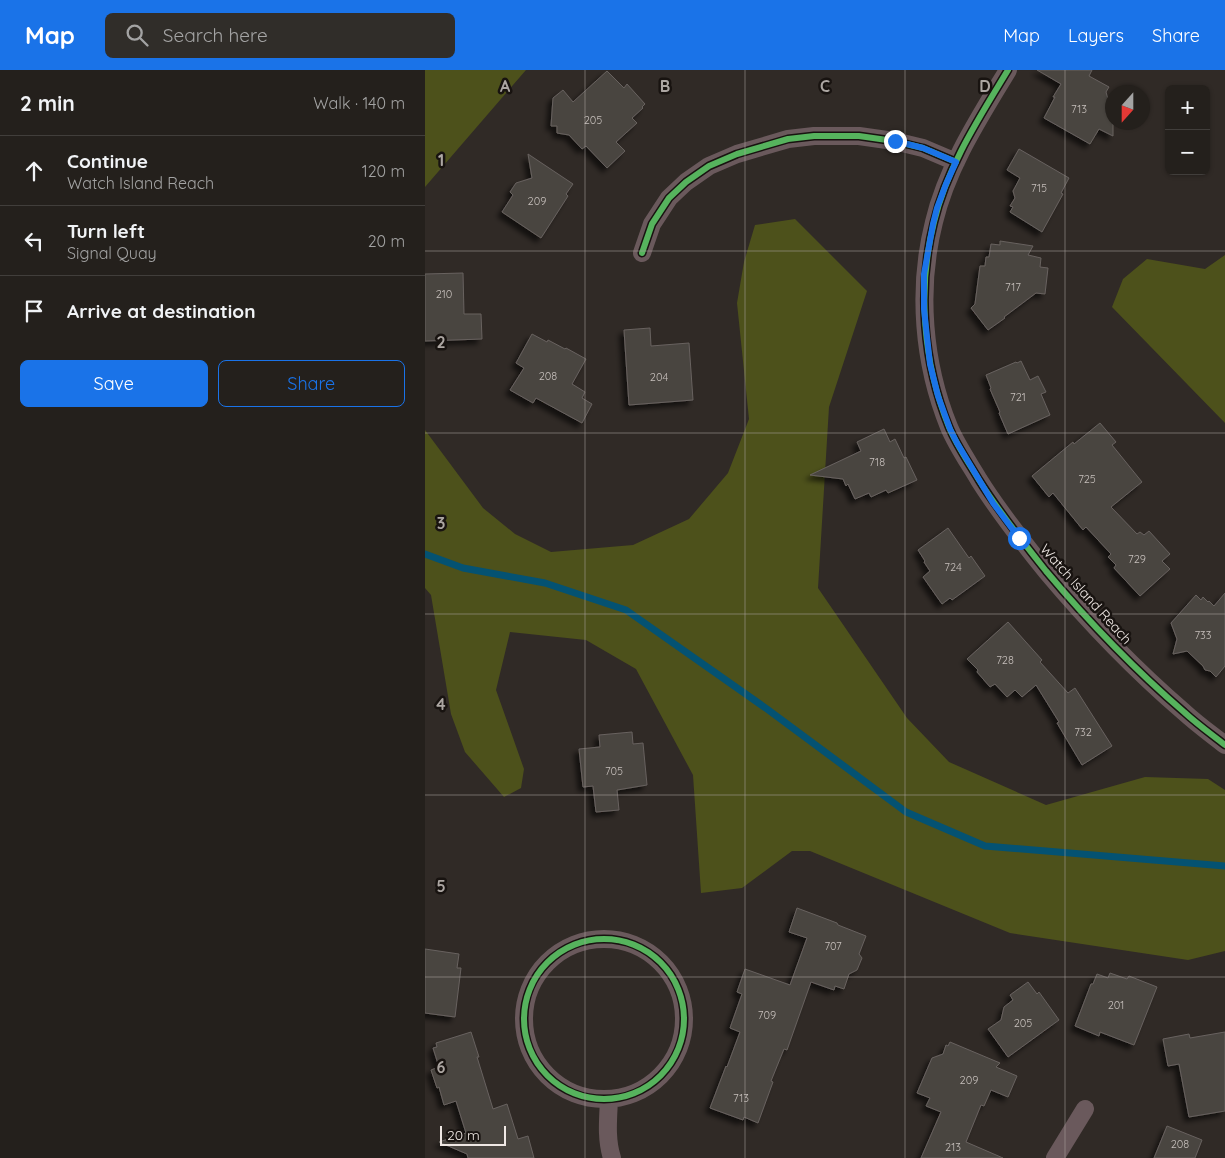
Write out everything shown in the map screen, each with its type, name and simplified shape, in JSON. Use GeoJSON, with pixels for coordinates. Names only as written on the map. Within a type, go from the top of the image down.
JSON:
{"type":"FeatureCollection","features":[{"type":"Feature","properties":{"kind":"street","name":"Watch Island Reach"},"geometry":{"type":"LineString","coordinates":[[1008,70],[956,162],[937,208],[933,224],[924,274],[924,309],[930,364],[938,396],[957,443],[993,503],[1019,538],[1075,605],[1137,669],[1185,713],[1225,745]]}},
{"type":"Feature","properties":{"kind":"street"},"geometry":{"type":"LineString","coordinates":[[642,253],[652,224],[669,198],[686,182],[709,166],[737,154],[788,139],[814,136],[859,136],[895,141],[923,148],[956,162]]}},
{"type":"Feature","properties":{"kind":"street"},"geometry":{"type":"LineString","coordinates":[[595,939],[620,940],[645,949],[665,966],[678,988],[685,1013],[683,1038],[673,1062],[656,1082],[634,1095],[609,1100],[581,1097],[556,1085],[537,1065],[525,1040],[523,1012],[530,986],[545,963],[568,947],[595,939]]}},
{"type":"Feature","properties":{"kind":"street"},"geometry":{"type":"LineString","coordinates":[[609,1100],[608,1131],[612,1158]]}},
{"type":"Feature","properties":{"kind":"street"},"geometry":{"type":"LineString","coordinates":[[1055,1158],[1085,1108]]}},
{"type":"Feature","properties":{"kind":"green space"},"geometry":{"type":"Polygon","coordinates":[[[425,70],[526,70],[425,187],[425,70]]]}},
{"type":"Feature","properties":{"kind":"green space"},"geometry":{"type":"Polygon","coordinates":[[[795,219],[867,291],[829,407],[818,588],[907,718],[949,762],[1046,805],[1145,777],[1208,779],[1225,790],[1225,951],[1188,960],[1010,933],[810,851],[792,851],[742,888],[701,893],[693,775],[636,669],[586,640],[510,632],[496,690],[524,769],[521,788],[504,797],[465,752],[451,714],[431,595],[425,588],[425,430],[483,508],[515,534],[551,552],[633,545],[689,519],[728,473],[749,419],[737,303],[744,262],[755,225],[795,219]]]}},
{"type":"Feature","properties":{"kind":"green space"},"geometry":{"type":"Polygon","coordinates":[[[1225,255],[1225,423],[1112,307],[1123,279],[1147,259],[1205,269],[1225,255]]]}},
{"type":"Feature","properties":{"kind":"building"},"geometry":{"type":"Polygon","coordinates":[[[1037,70],[1092,70],[1089,76],[1105,85],[1105,130],[1113,130],[1113,136],[1099,129],[1090,144],[1044,118],[1061,84],[1037,70]]]}},
{"type":"Feature","properties":{"kind":"building"},"geometry":{"type":"Polygon","coordinates":[[[607,71],[624,88],[627,84],[645,104],[632,118],[637,123],[616,142],[625,151],[607,168],[586,146],[582,149],[569,135],[557,133],[557,126],[551,126],[553,98],[563,90],[573,102],[607,71]]]}},
{"type":"Feature","properties":{"kind":"building"},"geometry":{"type":"Polygon","coordinates":[[[1019,149],[1069,178],[1061,193],[1063,194],[1042,232],[1010,212],[1013,207],[1010,206],[1015,198],[1013,191],[1020,178],[1007,170],[1019,149]]]}},
{"type":"Feature","properties":{"kind":"building"},"geometry":{"type":"Polygon","coordinates":[[[528,154],[573,184],[566,194],[568,196],[541,238],[502,212],[513,195],[510,192],[516,183],[532,178],[528,154]]]}},
{"type":"Feature","properties":{"kind":"building"},"geometry":{"type":"Polygon","coordinates":[[[1000,241],[1033,246],[1028,255],[1041,258],[1040,267],[1048,268],[1045,294],[1036,293],[988,330],[971,308],[975,304],[980,266],[985,266],[991,244],[1000,245],[1000,241]]]}},
{"type":"Feature","properties":{"kind":"building"},"geometry":{"type":"Polygon","coordinates":[[[463,273],[464,314],[481,314],[482,339],[425,341],[425,274],[463,273]]]}},
{"type":"Feature","properties":{"kind":"building"},"geometry":{"type":"Polygon","coordinates":[[[650,328],[651,346],[689,343],[693,400],[629,405],[624,330],[650,328]]]}},
{"type":"Feature","properties":{"kind":"building"},"geometry":{"type":"Polygon","coordinates":[[[532,334],[547,342],[548,340],[566,348],[586,359],[572,384],[585,392],[582,398],[592,404],[582,423],[536,398],[533,403],[510,390],[524,368],[516,363],[532,334]]]}},
{"type":"Feature","properties":{"kind":"building"},"geometry":{"type":"Polygon","coordinates":[[[1021,361],[1030,380],[1038,376],[1046,392],[1041,394],[1050,415],[1008,434],[986,375],[1021,361]]]}},
{"type":"Feature","properties":{"kind":"building"},"geometry":{"type":"Polygon","coordinates":[[[1100,423],[1116,442],[1112,445],[1142,482],[1111,507],[1137,534],[1140,532],[1144,535],[1149,531],[1170,554],[1162,561],[1170,569],[1140,596],[1114,568],[1116,565],[1108,557],[1111,554],[1086,527],[1083,530],[1053,493],[1049,497],[1032,476],[1073,442],[1074,444],[1100,423]]]}},
{"type":"Feature","properties":{"kind":"building"},"geometry":{"type":"Polygon","coordinates":[[[884,429],[890,442],[895,439],[917,480],[888,493],[886,490],[871,497],[869,493],[855,499],[848,484],[846,486],[843,479],[810,475],[861,451],[857,442],[884,429]]]}},
{"type":"Feature","properties":{"kind":"building"},"geometry":{"type":"Polygon","coordinates":[[[948,528],[969,558],[971,556],[985,576],[952,600],[950,598],[942,604],[923,577],[930,571],[918,550],[948,528]]]}},
{"type":"Feature","properties":{"kind":"building"},"geometry":{"type":"Polygon","coordinates":[[[1225,593],[1225,666],[1216,677],[1210,671],[1205,670],[1187,651],[1173,654],[1177,639],[1171,623],[1196,595],[1201,600],[1203,597],[1214,606],[1225,593]]]}},
{"type":"Feature","properties":{"kind":"building"},"geometry":{"type":"Polygon","coordinates":[[[1008,622],[1068,693],[1075,688],[1112,746],[1082,765],[1036,685],[1022,697],[1015,690],[1007,697],[995,684],[990,687],[977,672],[978,670],[967,659],[1008,622]]]}},
{"type":"Feature","properties":{"kind":"building"},"geometry":{"type":"Polygon","coordinates":[[[632,732],[633,744],[643,743],[647,785],[617,790],[619,810],[596,812],[593,786],[583,787],[579,749],[600,747],[599,735],[632,732]]]}},
{"type":"Feature","properties":{"kind":"building"},"geometry":{"type":"Polygon","coordinates":[[[797,908],[866,936],[859,954],[862,958],[857,970],[849,974],[844,989],[835,986],[834,990],[811,982],[787,1050],[784,1049],[771,1081],[773,1082],[758,1123],[744,1117],[743,1120],[710,1108],[740,1032],[730,1028],[742,994],[737,992],[745,969],[790,985],[807,938],[789,932],[797,908]]]}},
{"type":"Feature","properties":{"kind":"building"},"geometry":{"type":"Polygon","coordinates":[[[425,949],[459,954],[457,968],[461,968],[455,1017],[425,1013],[425,949]]]}},
{"type":"Feature","properties":{"kind":"building"},"geometry":{"type":"Polygon","coordinates":[[[1110,973],[1127,979],[1129,976],[1157,987],[1134,1045],[1100,1032],[1099,1036],[1075,1026],[1091,984],[1093,984],[1097,974],[1108,978],[1110,973]]]}},
{"type":"Feature","properties":{"kind":"building"},"geometry":{"type":"Polygon","coordinates":[[[1028,982],[1037,994],[1039,992],[1059,1020],[1008,1057],[988,1029],[1001,1020],[1004,1007],[1013,1000],[1010,995],[1028,982]]]}},
{"type":"Feature","properties":{"kind":"building"},"geometry":{"type":"Polygon","coordinates":[[[471,1032],[493,1109],[507,1104],[518,1139],[528,1136],[534,1158],[468,1158],[467,1154],[439,1142],[466,1133],[456,1101],[444,1105],[439,1087],[437,1088],[431,1070],[439,1067],[433,1048],[437,1047],[436,1043],[471,1032]]]}},
{"type":"Feature","properties":{"kind":"building"},"geometry":{"type":"Polygon","coordinates":[[[1225,1032],[1225,1111],[1189,1117],[1179,1064],[1168,1066],[1163,1039],[1189,1034],[1190,1038],[1225,1032]]]}},
{"type":"Feature","properties":{"kind":"building"},"geometry":{"type":"Polygon","coordinates":[[[950,1042],[1000,1063],[996,1067],[1017,1076],[1008,1097],[991,1090],[984,1106],[981,1105],[966,1142],[1003,1158],[921,1158],[941,1112],[926,1106],[930,1098],[917,1093],[932,1058],[943,1054],[946,1045],[948,1046],[950,1042]]]}},
{"type":"Feature","properties":{"kind":"building"},"geometry":{"type":"Polygon","coordinates":[[[1167,1126],[1202,1140],[1195,1158],[1154,1158],[1167,1126]]]}},
{"type":"Feature","properties":{"kind":"waterway"},"geometry":{"type":"LineString","coordinates":[[425,554],[463,568],[545,583],[626,610],[767,709],[906,812],[985,846],[1225,866]]}},
{"type":"Feature","properties":{"kind":"cycle path"},"geometry":{"type":"LineString","coordinates":[[1008,70],[955,162],[934,222],[929,247],[924,299],[928,352],[940,403],[959,448],[979,480],[1046,571],[1129,662],[1165,696],[1225,745]]}},
{"type":"Feature","properties":{"kind":"cycle path"},"geometry":{"type":"LineString","coordinates":[[642,253],[652,224],[669,198],[686,182],[709,166],[737,154],[788,139],[814,136],[859,136],[894,141],[923,148],[956,162]]}},
{"type":"Feature","properties":{"kind":"cycle path"},"geometry":{"type":"LineString","coordinates":[[612,939],[642,948],[661,962],[671,974],[678,988],[683,1003],[684,1019],[683,1035],[678,1050],[671,1064],[661,1076],[649,1086],[627,1096],[612,1099],[596,1099],[581,1096],[559,1086],[537,1064],[525,1035],[524,1011],[527,996],[537,974],[559,952],[588,940],[612,939]]}},
{"type":"Feature","properties":{"kind":"route"},"geometry":{"type":"LineString","coordinates":[[895,141],[923,148],[956,162],[937,208],[924,274],[924,309],[930,364],[938,396],[957,443],[993,503],[1019,538]]}}]}
